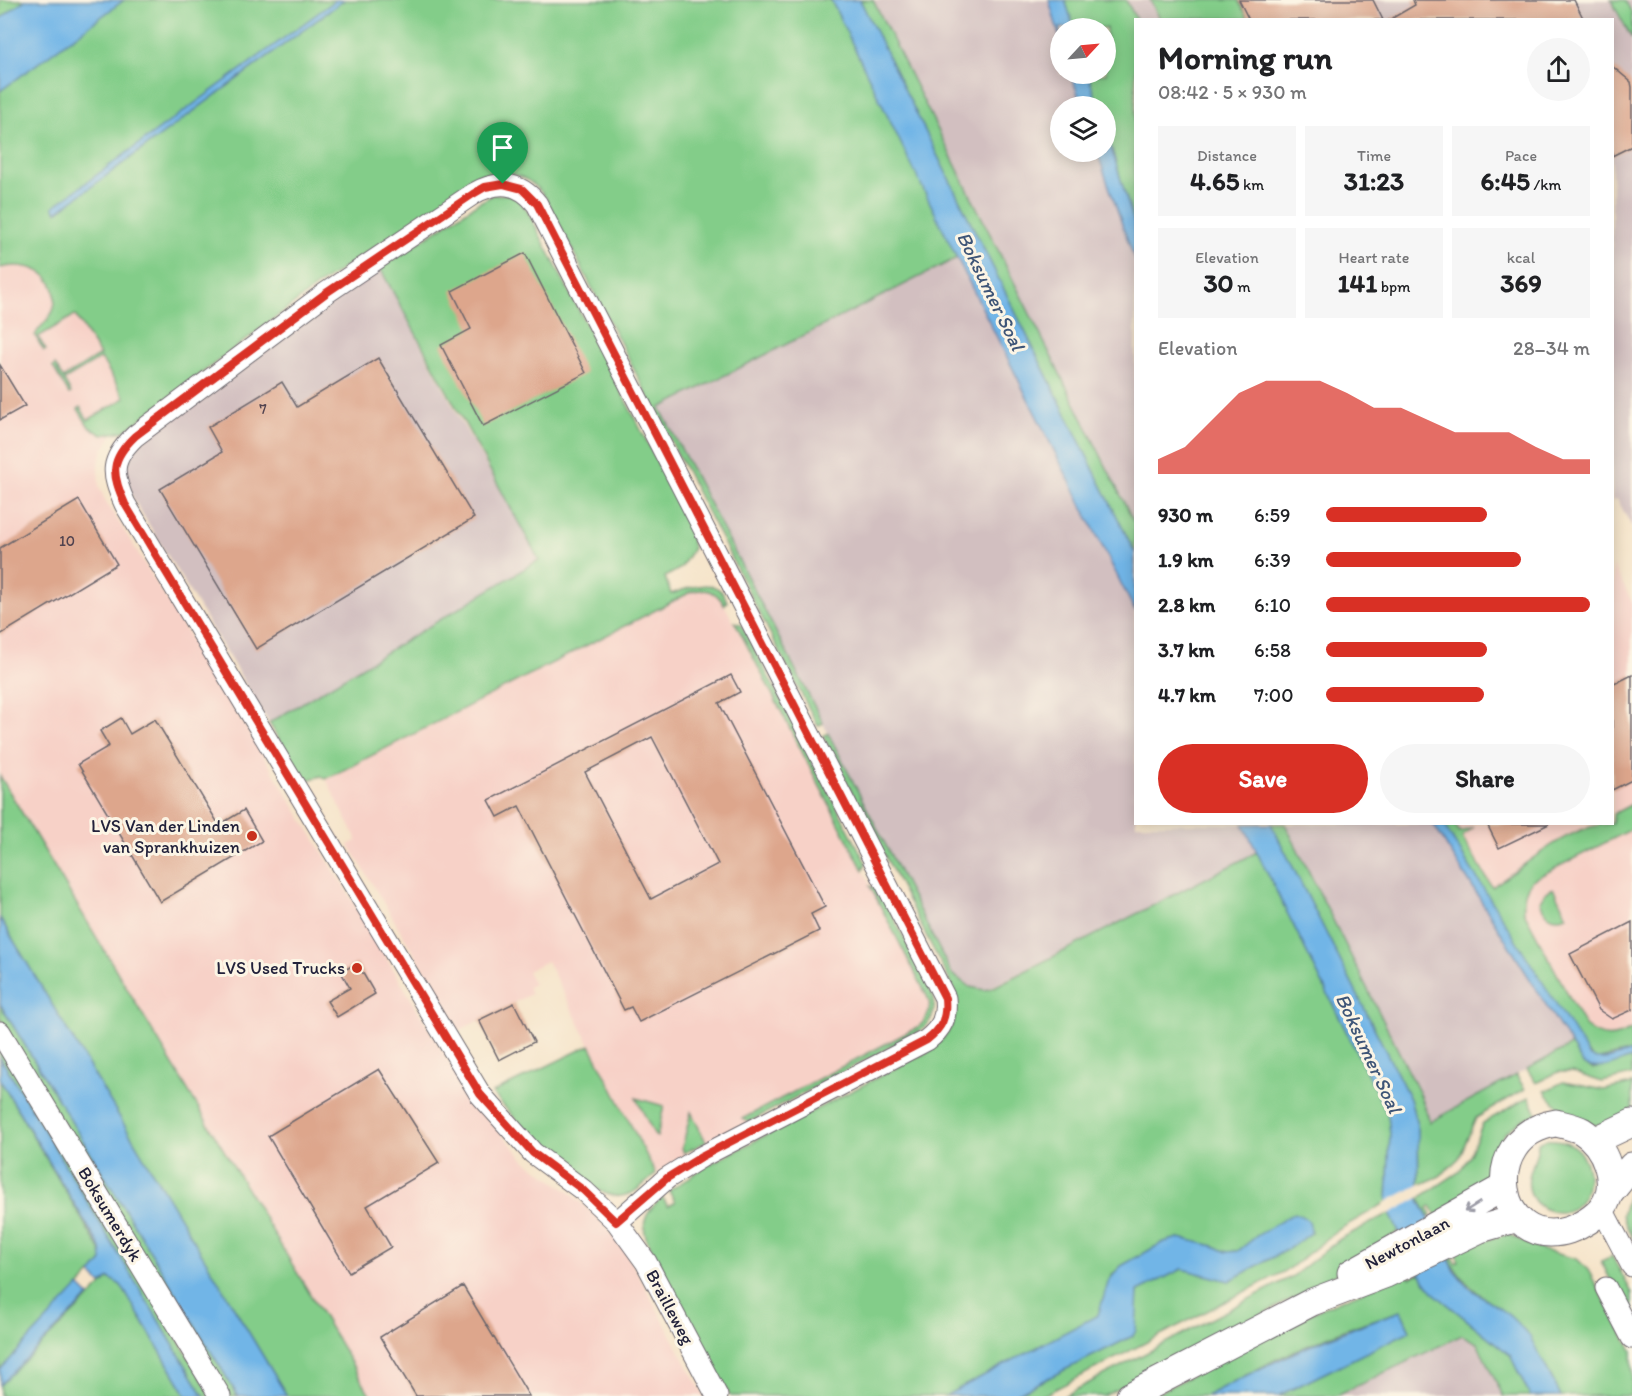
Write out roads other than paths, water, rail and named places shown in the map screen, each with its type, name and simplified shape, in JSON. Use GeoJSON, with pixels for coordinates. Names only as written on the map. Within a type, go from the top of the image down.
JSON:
{"type":"FeatureCollection","features":[{"type":"Feature","properties":{"kind":"street","name":"Brailleweg"},"geometry":{"type":"LineString","coordinates":[[616,1222],[667,1178],[701,1157],[927,1040],[941,1027],[946,1008],[945,998],[537,204],[522,189],[513,185],[494,184],[473,194],[326,293],[135,436],[122,449],[114,466],[115,483],[125,504],[480,1094],[533,1153],[583,1190],[616,1222],[646,1262],[717,1396]]}},
{"type":"Feature","properties":{"kind":"street","name":"Boksumerdyk"},"geometry":{"type":"LineString","coordinates":[[0,1032],[220,1396]]}},
{"type":"Feature","properties":{"kind":"street"},"geometry":{"type":"LineString","coordinates":[[1632,1166],[1606,1201],[1575,1228],[1544,1234],[1518,1218],[1511,1208],[1504,1187],[1505,1171],[1515,1143],[1531,1129],[1556,1123],[1581,1131],[1594,1141],[1608,1167],[1606,1201],[1632,1266]]}},
{"type":"Feature","properties":{"kind":"street"},"geometry":{"type":"LineString","coordinates":[[1594,1141],[1632,1123]]}},
{"type":"Feature","properties":{"kind":"street","name":"Newtonlaan"},"geometry":{"type":"LineString","coordinates":[[1130,1396],[1444,1234],[1504,1187]]}},
{"type":"Feature","properties":{"kind":"street","name":"Newtonlaan"},"geometry":{"type":"LineString","coordinates":[[1444,1234],[1518,1218]]}},
{"type":"Feature","properties":{"kind":"street"},"geometry":{"type":"LineString","coordinates":[[1606,1288],[1632,1338]]}},
{"type":"Feature","properties":{"kind":"water"},"geometry":{"type":"Polygon","coordinates":[[[25,0],[124,0],[0,91],[0,19],[25,0]]]}},
{"type":"Feature","properties":{"kind":"water"},"geometry":{"type":"Polygon","coordinates":[[[336,0],[344,0],[57,212],[53,207],[336,0]]]}},
{"type":"Feature","properties":{"kind":"water","name":"Boksumer Soal"},"geometry":{"type":"Polygon","coordinates":[[[831,0],[860,0],[1134,551],[1134,609],[957,258],[831,0]]]}},
{"type":"Feature","properties":{"kind":"water"},"geometry":{"type":"Polygon","coordinates":[[[1049,0],[1065,0],[1071,18],[1054,18],[1049,0]]]}},
{"type":"Feature","properties":{"kind":"water"},"geometry":{"type":"Polygon","coordinates":[[[1074,84],[1091,84],[1095,96],[1079,96],[1074,84]]]}},
{"type":"Feature","properties":{"kind":"water"},"geometry":{"type":"Polygon","coordinates":[[[1100,162],[1115,162],[1134,223],[1134,258],[1100,162]]]}},
{"type":"Feature","properties":{"kind":"water","name":"Boksumer Soal"},"geometry":{"type":"Polygon","coordinates":[[[1243,825],[1272,825],[1410,1099],[1418,1129],[1419,1200],[1455,1271],[1468,1287],[1509,1315],[1529,1335],[1561,1396],[1530,1396],[1510,1355],[1435,1294],[1424,1280],[1390,1214],[1387,1202],[1390,1133],[1388,1115],[1243,825]]]}},
{"type":"Feature","properties":{"kind":"water"},"geometry":{"type":"Polygon","coordinates":[[[1434,825],[1444,825],[1589,1056],[1604,1059],[1632,1051],[1632,1058],[1614,1064],[1595,1068],[1583,1064],[1434,825]]]}},
{"type":"Feature","properties":{"kind":"water"},"geometry":{"type":"Polygon","coordinates":[[[0,918],[287,1396],[238,1396],[0,1004],[0,918]]]}},
{"type":"Feature","properties":{"kind":"water"},"geometry":{"type":"Polygon","coordinates":[[[0,1057],[204,1396],[187,1396],[121,1285],[109,1278],[101,1284],[91,1274],[102,1261],[101,1248],[0,1080],[0,1057]]]}},
{"type":"Feature","properties":{"kind":"water"},"geometry":{"type":"Polygon","coordinates":[[[1294,1213],[1307,1220],[1311,1233],[1288,1249],[1229,1281],[1182,1269],[1138,1291],[1136,1330],[1133,1336],[1012,1396],[945,1396],[1098,1315],[1109,1280],[1121,1266],[1164,1242],[1179,1238],[1214,1246],[1227,1252],[1238,1251],[1258,1235],[1294,1213]]]}},
{"type":"Feature","properties":{"kind":"water"},"geometry":{"type":"Polygon","coordinates":[[[79,1286],[89,1296],[0,1385],[0,1370],[79,1286]]]}},
{"type":"Feature","properties":{"kind":"water"},"geometry":{"type":"Polygon","coordinates":[[[1401,1311],[1410,1331],[1278,1396],[1206,1396],[1302,1349],[1401,1311]]]}},
{"type":"Feature","properties":{"kind":"place","name":"LVS Van der Linden van Sprankhuizen"},"geometry":{"type":"Point","coordinates":[252,836]}},
{"type":"Feature","properties":{"kind":"place","name":"LVS Used Trucks"},"geometry":{"type":"Point","coordinates":[357,968]}}]}
